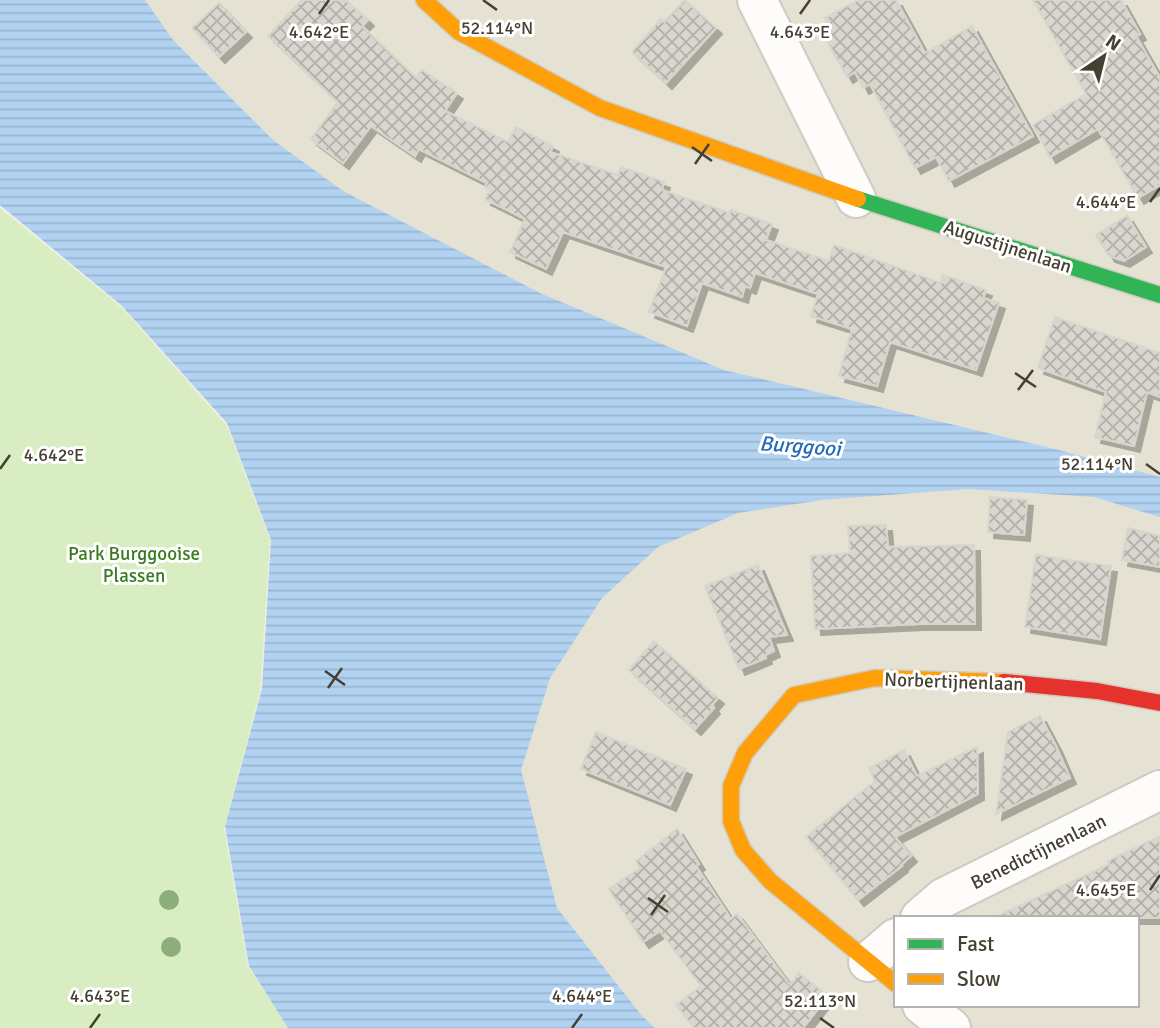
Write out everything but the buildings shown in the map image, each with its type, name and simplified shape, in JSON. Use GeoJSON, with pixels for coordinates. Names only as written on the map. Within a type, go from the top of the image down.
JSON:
{"type":"FeatureCollection","features":[{"type":"Feature","properties":{"kind":"street","name":"Augustijnenlaan"},"geometry":{"type":"LineString","coordinates":[[424,0],[459,32],[600,108],[856,198],[1160,295]]}},
{"type":"Feature","properties":{"kind":"street"},"geometry":{"type":"LineString","coordinates":[[757,0],[856,198]]}},
{"type":"Feature","properties":{"kind":"street","name":"Norbertijnenlaan"},"geometry":{"type":"LineString","coordinates":[[887,961],[770,881],[743,850],[731,821],[731,786],[745,753],[794,695],[875,678],[1014,682],[1097,691],[1160,703]]}},
{"type":"Feature","properties":{"kind":"street","name":"Benedictijnenlaan"},"geometry":{"type":"LineString","coordinates":[[922,916],[943,898],[1160,790]]}},
{"type":"Feature","properties":{"kind":"street"},"geometry":{"type":"LineString","coordinates":[[925,1007],[951,1028]]}},
{"type":"Feature","properties":{"kind":"shaded area"},"geometry":{"type":"Polygon","coordinates":[[[106,0],[1160,0],[1160,1028],[570,1028],[281,209],[106,0]]]}},
{"type":"Feature","properties":{"kind":"green space","name":"Park Burggooise Plassen"},"geometry":{"type":"Polygon","coordinates":[[[0,208],[121,307],[227,426],[270,540],[260,692],[224,828],[248,966],[288,1028],[0,1028],[0,208]]]}},
{"type":"Feature","properties":{"kind":"water","name":"Burggooi"},"geometry":{"type":"Polygon","coordinates":[[[0,0],[145,0],[173,40],[273,140],[343,191],[540,293],[724,370],[1059,450],[1160,477],[1160,517],[1094,497],[967,489],[822,500],[738,513],[658,547],[602,598],[550,678],[521,770],[557,908],[642,1016],[655,1028],[288,1028],[249,966],[225,826],[262,689],[271,540],[227,423],[121,305],[0,205],[0,0]]]}},
{"type":"Feature","properties":{"kind":"traffic: fast"},"geometry":{"type":"LineString","coordinates":[[858,199],[1160,295]]}},
{"type":"Feature","properties":{"kind":"traffic: slow"},"geometry":{"type":"LineString","coordinates":[[424,0],[459,32],[600,108],[858,199]]}},
{"type":"Feature","properties":{"kind":"traffic: slow"},"geometry":{"type":"LineString","coordinates":[[894,982],[770,881],[743,850],[731,821],[731,786],[745,753],[794,695],[875,678],[1004,682]]}},
{"type":"Feature","properties":{"kind":"traffic: jam"},"geometry":{"type":"LineString","coordinates":[[1004,682],[1097,691],[1160,703]]}}]}
